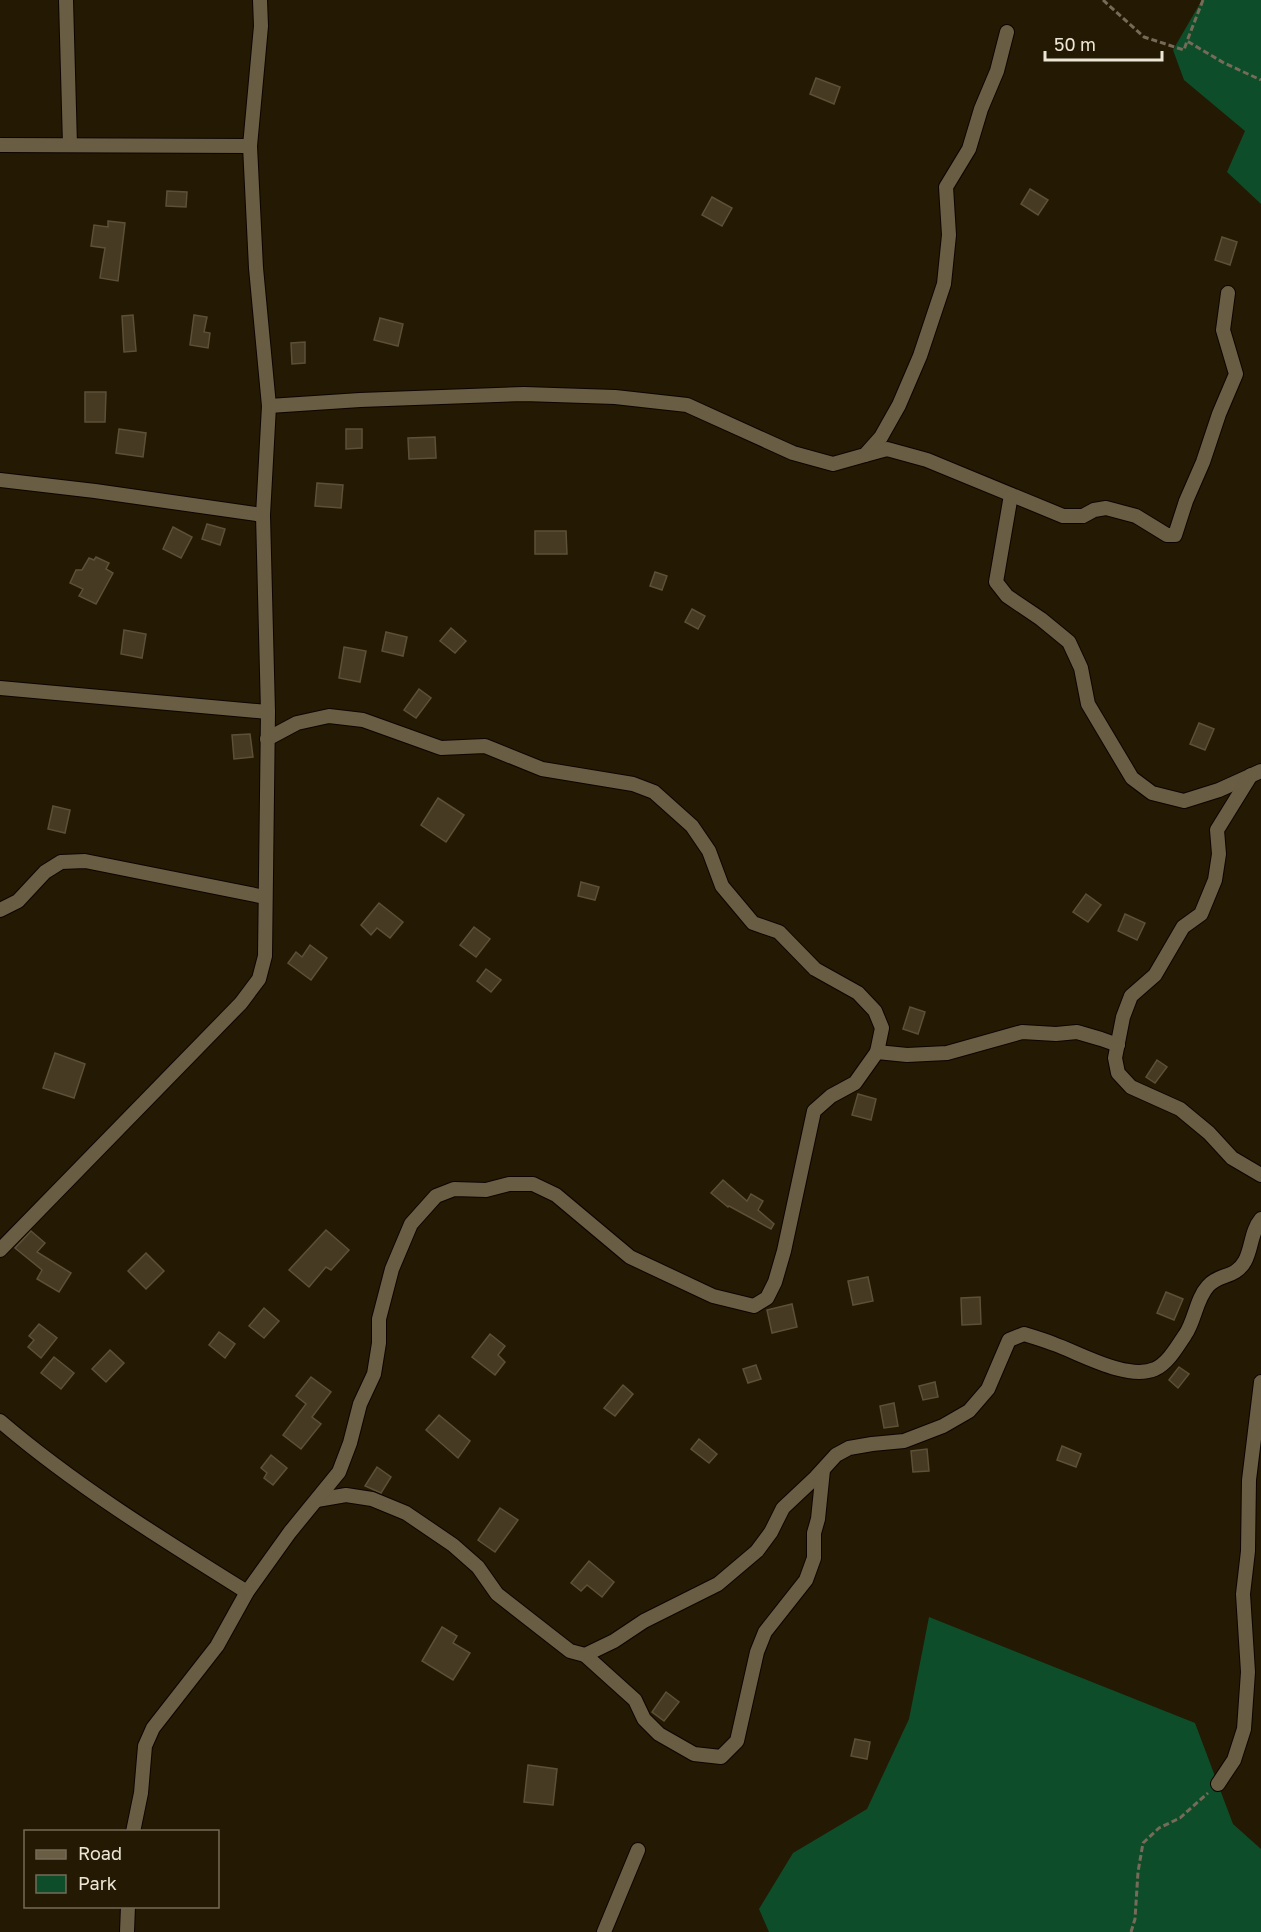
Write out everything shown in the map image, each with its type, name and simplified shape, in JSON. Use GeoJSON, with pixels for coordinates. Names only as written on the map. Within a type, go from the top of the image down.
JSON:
{"type":"FeatureCollection","features":[{"type":"Feature","properties":{"kind":"street"},"geometry":{"type":"LineString","coordinates":[[66,0],[70,145]]}},
{"type":"Feature","properties":{"kind":"street"},"geometry":{"type":"LineString","coordinates":[[0,1250],[241,1003],[259,979],[265,956],[268,712],[263,514],[269,406],[256,268],[250,146],[261,26],[260,0]]}},
{"type":"Feature","properties":{"kind":"street"},"geometry":{"type":"LineString","coordinates":[[864,455],[881,437],[899,405],[920,356],[944,284],[949,235],[946,187],[969,149],[981,109],[997,72],[1007,32]]}},
{"type":"Feature","properties":{"kind":"street"},"geometry":{"type":"LineString","coordinates":[[0,145],[250,146]]}},
{"type":"Feature","properties":{"kind":"street"},"geometry":{"type":"LineString","coordinates":[[269,406],[524,394],[615,397],[687,405],[793,453],[833,464],[887,449],[927,460],[1063,516],[1083,516],[1094,510],[1106,508],[1136,516],[1167,535],[1175,535],[1236,374],[1222,330],[1228,293]]}},
{"type":"Feature","properties":{"kind":"street"},"geometry":{"type":"LineString","coordinates":[[0,480],[263,514]]}},
{"type":"Feature","properties":{"kind":"street"},"geometry":{"type":"LineString","coordinates":[[1011,495],[996,582],[1007,596],[1069,642],[1081,669],[1088,704],[1132,778],[1152,793],[1184,801],[1219,790],[1256,773]]}},
{"type":"Feature","properties":{"kind":"street"},"geometry":{"type":"LineString","coordinates":[[0,688],[268,712]]}},
{"type":"Feature","properties":{"kind":"street"},"geometry":{"type":"LineString","coordinates":[[134,1830],[141,1793],[145,1746],[153,1728],[217,1646],[247,1592],[290,1532],[339,1472],[350,1443],[360,1404],[374,1374],[379,1343],[379,1319],[392,1269],[411,1224],[436,1196],[454,1189],[486,1190],[509,1184],[533,1184],[556,1195],[630,1257],[713,1296],[754,1306],[767,1298],[775,1282],[814,1111],[831,1096],[855,1083],[877,1052],[882,1028],[875,1011],[858,993],[815,969],[779,932],[753,922],[722,886],[709,851],[692,826],[654,792],[633,784],[542,769],[485,747],[441,748],[363,720],[329,716],[318,718],[297,723],[267,739]]}},
{"type":"Feature","properties":{"kind":"street"},"geometry":{"type":"LineString","coordinates":[[1256,773],[1217,830],[1219,854],[1215,880],[1201,914],[1184,927],[1155,975],[1131,996],[1123,1017],[1115,1058],[1118,1073],[1131,1087],[1180,1109],[1209,1133],[1232,1158],[1261,1175]]}},
{"type":"Feature","properties":{"kind":"street"},"geometry":{"type":"LineString","coordinates":[[0,910],[18,901],[45,872],[61,862],[85,861],[265,897]]}},
{"type":"Feature","properties":{"kind":"street"},"geometry":{"type":"LineString","coordinates":[[877,1052],[907,1055],[947,1053],[1022,1032],[1056,1034],[1077,1032],[1118,1046]]}},
{"type":"Feature","properties":{"kind":"street"},"geometry":{"type":"LineString","coordinates":[[585,1655],[614,1641],[644,1621],[718,1584],[757,1551],[771,1532],[783,1508],[836,1455],[849,1448],[904,1441],[943,1426],[969,1411],[988,1389],[1009,1340],[1024,1334],[1056,1344],[1100,1364],[1134,1371],[1154,1369],[1169,1357],[1187,1332],[1209,1285],[1237,1272],[1246,1260],[1256,1225],[1261,1219]]}},
{"type":"Feature","properties":{"kind":"street"},"geometry":{"type":"LineString","coordinates":[[1218,1784],[1234,1760],[1244,1729],[1248,1672],[1243,1594],[1248,1551],[1249,1480],[1261,1382]]}},
{"type":"Feature","properties":{"kind":"street"},"geometry":{"type":"LineString","coordinates":[[0,1421],[69,1475],[172,1545],[247,1592]]}},
{"type":"Feature","properties":{"kind":"street"},"geometry":{"type":"LineString","coordinates":[[317,1500],[345,1495],[372,1499],[406,1513],[453,1545],[478,1568],[497,1594],[570,1651],[585,1655],[635,1700],[644,1719],[659,1734],[694,1754],[721,1757],[737,1741],[757,1652],[765,1632],[806,1580],[814,1558],[814,1533],[818,1519],[823,1470]]}},
{"type":"Feature","properties":{"kind":"street"},"geometry":{"type":"LineString","coordinates":[[604,1932],[638,1850]]}},
{"type":"Feature","properties":{"kind":"street"},"geometry":{"type":"LineString","coordinates":[[127,1932],[128,1908]]}},
{"type":"Feature","properties":{"kind":"path"},"geometry":{"type":"LineString","coordinates":[[1103,0],[1144,37],[1184,50],[1203,0]]}},
{"type":"Feature","properties":{"kind":"path"},"geometry":{"type":"LineString","coordinates":[[1187,41],[1224,63],[1261,80]]}},
{"type":"Feature","properties":{"kind":"path"},"geometry":{"type":"LineString","coordinates":[[1131,1932],[1135,1919],[1138,1872],[1143,1843],[1159,1828],[1180,1818],[1218,1784]]}},
{"type":"Feature","properties":{"kind":"green space"},"geometry":{"type":"Polygon","coordinates":[[[1202,0],[1261,0],[1261,204],[1227,172],[1245,131],[1184,80],[1173,50],[1202,0]]]}},
{"type":"Feature","properties":{"kind":"green space"},"geometry":{"type":"Polygon","coordinates":[[[929,1617],[1195,1723],[1233,1824],[1261,1849],[1261,1932],[769,1932],[759,1909],[793,1853],[867,1809],[909,1719],[929,1617]]]}},
{"type":"Feature","properties":{"kind":"building"},"geometry":{"type":"Polygon","coordinates":[[[816,78],[840,87],[834,104],[810,94],[816,78]]]}},
{"type":"Feature","properties":{"kind":"building"},"geometry":{"type":"Polygon","coordinates":[[[1030,189],[1048,200],[1038,215],[1021,204],[1030,189]]]}},
{"type":"Feature","properties":{"kind":"building"},"geometry":{"type":"Polygon","coordinates":[[[167,191],[187,192],[186,207],[166,206],[167,191]]]}},
{"type":"Feature","properties":{"kind":"building"},"geometry":{"type":"Polygon","coordinates":[[[712,197],[732,208],[722,226],[702,215],[712,197]]]}},
{"type":"Feature","properties":{"kind":"building"},"geometry":{"type":"Polygon","coordinates":[[[108,221],[125,223],[118,281],[100,278],[105,248],[91,246],[94,225],[108,227],[108,221]]]}},
{"type":"Feature","properties":{"kind":"building"},"geometry":{"type":"Polygon","coordinates":[[[1222,237],[1237,242],[1230,265],[1215,260],[1222,237]]]}},
{"type":"Feature","properties":{"kind":"building"},"geometry":{"type":"Polygon","coordinates":[[[133,315],[136,351],[124,352],[122,316],[133,315]]]}},
{"type":"Feature","properties":{"kind":"building"},"geometry":{"type":"Polygon","coordinates":[[[194,315],[207,317],[204,332],[210,333],[208,348],[190,345],[194,315]]]}},
{"type":"Feature","properties":{"kind":"building"},"geometry":{"type":"Polygon","coordinates":[[[380,318],[403,324],[398,346],[374,340],[380,318]]]}},
{"type":"Feature","properties":{"kind":"building"},"geometry":{"type":"Polygon","coordinates":[[[305,342],[305,363],[292,364],[291,343],[305,342]]]}},
{"type":"Feature","properties":{"kind":"building"},"geometry":{"type":"Polygon","coordinates":[[[85,392],[106,392],[105,422],[85,422],[85,392]]]}},
{"type":"Feature","properties":{"kind":"building"},"geometry":{"type":"Polygon","coordinates":[[[119,429],[146,433],[143,457],[116,453],[119,429]]]}},
{"type":"Feature","properties":{"kind":"building"},"geometry":{"type":"Polygon","coordinates":[[[346,429],[362,429],[362,448],[346,449],[346,429]]]}},
{"type":"Feature","properties":{"kind":"building"},"geometry":{"type":"Polygon","coordinates":[[[435,437],[436,458],[409,459],[408,438],[435,437]]]}},
{"type":"Feature","properties":{"kind":"building"},"geometry":{"type":"Polygon","coordinates":[[[317,483],[343,485],[341,508],[315,506],[317,483]]]}},
{"type":"Feature","properties":{"kind":"building"},"geometry":{"type":"Polygon","coordinates":[[[207,524],[225,529],[220,545],[202,539],[207,524]]]}},
{"type":"Feature","properties":{"kind":"building"},"geometry":{"type":"Polygon","coordinates":[[[173,527],[192,537],[181,558],[163,549],[173,527]]]}},
{"type":"Feature","properties":{"kind":"building"},"geometry":{"type":"Polygon","coordinates":[[[535,531],[566,531],[567,554],[535,554],[535,531]]]}},
{"type":"Feature","properties":{"kind":"building"},"geometry":{"type":"Polygon","coordinates":[[[96,557],[109,563],[106,569],[113,573],[96,604],[79,596],[83,589],[70,583],[76,570],[82,570],[89,558],[94,560],[96,557]]]}},
{"type":"Feature","properties":{"kind":"building"},"geometry":{"type":"Polygon","coordinates":[[[655,572],[667,576],[662,590],[650,586],[655,572]]]}},
{"type":"Feature","properties":{"kind":"building"},"geometry":{"type":"Polygon","coordinates":[[[692,609],[705,616],[698,629],[685,622],[692,609]]]}},
{"type":"Feature","properties":{"kind":"building"},"geometry":{"type":"Polygon","coordinates":[[[451,628],[466,641],[455,653],[440,641],[451,628]]]}},
{"type":"Feature","properties":{"kind":"building"},"geometry":{"type":"Polygon","coordinates":[[[124,630],[146,634],[142,658],[121,654],[124,630]]]}},
{"type":"Feature","properties":{"kind":"building"},"geometry":{"type":"Polygon","coordinates":[[[386,632],[407,637],[403,656],[382,651],[386,632]]]}},
{"type":"Feature","properties":{"kind":"building"},"geometry":{"type":"Polygon","coordinates":[[[344,647],[366,651],[360,682],[339,678],[344,647]]]}},
{"type":"Feature","properties":{"kind":"building"},"geometry":{"type":"Polygon","coordinates":[[[419,689],[431,698],[416,718],[404,710],[419,689]]]}},
{"type":"Feature","properties":{"kind":"building"},"geometry":{"type":"Polygon","coordinates":[[[1199,723],[1214,729],[1205,750],[1190,744],[1199,723]]]}},
{"type":"Feature","properties":{"kind":"building"},"geometry":{"type":"Polygon","coordinates":[[[250,734],[253,757],[234,759],[232,735],[250,734]]]}},
{"type":"Feature","properties":{"kind":"building"},"geometry":{"type":"Polygon","coordinates":[[[438,798],[464,815],[446,842],[421,825],[438,798]]]}},
{"type":"Feature","properties":{"kind":"building"},"geometry":{"type":"Polygon","coordinates":[[[53,806],[70,810],[65,833],[48,829],[53,806]]]}},
{"type":"Feature","properties":{"kind":"building"},"geometry":{"type":"Polygon","coordinates":[[[581,882],[599,887],[595,900],[578,896],[581,882]]]}},
{"type":"Feature","properties":{"kind":"building"},"geometry":{"type":"Polygon","coordinates":[[[1086,894],[1101,905],[1088,922],[1073,912],[1086,894]]]}},
{"type":"Feature","properties":{"kind":"building"},"geometry":{"type":"Polygon","coordinates":[[[379,903],[403,922],[390,938],[377,928],[371,935],[361,925],[379,903]]]}},
{"type":"Feature","properties":{"kind":"building"},"geometry":{"type":"Polygon","coordinates":[[[1125,914],[1145,923],[1137,940],[1118,931],[1125,914]]]}},
{"type":"Feature","properties":{"kind":"building"},"geometry":{"type":"Polygon","coordinates":[[[474,927],[490,939],[476,957],[460,945],[474,927]]]}},
{"type":"Feature","properties":{"kind":"building"},"geometry":{"type":"Polygon","coordinates":[[[310,945],[327,958],[311,980],[288,963],[296,952],[302,957],[310,945]]]}},
{"type":"Feature","properties":{"kind":"building"},"geometry":{"type":"Polygon","coordinates":[[[486,969],[501,980],[491,992],[477,981],[486,969]]]}},
{"type":"Feature","properties":{"kind":"building"},"geometry":{"type":"Polygon","coordinates":[[[910,1007],[925,1012],[918,1034],[903,1029],[910,1007]]]}},
{"type":"Feature","properties":{"kind":"building"},"geometry":{"type":"Polygon","coordinates":[[[55,1053],[85,1064],[74,1098],[43,1088],[55,1053]]]}},
{"type":"Feature","properties":{"kind":"building"},"geometry":{"type":"Polygon","coordinates":[[[1157,1060],[1167,1067],[1155,1083],[1146,1077],[1157,1060]]]}},
{"type":"Feature","properties":{"kind":"building"},"geometry":{"type":"Polygon","coordinates":[[[858,1094],[876,1099],[871,1120],[852,1115],[858,1094]]]}},
{"type":"Feature","properties":{"kind":"building"},"geometry":{"type":"Polygon","coordinates":[[[723,1180],[747,1201],[751,1194],[763,1201],[758,1210],[774,1224],[771,1229],[728,1207],[711,1193],[723,1180]]]}},
{"type":"Feature","properties":{"kind":"building"},"geometry":{"type":"Polygon","coordinates":[[[326,1230],[349,1250],[331,1270],[326,1267],[309,1287],[289,1270],[326,1230]]]}},
{"type":"Feature","properties":{"kind":"building"},"geometry":{"type":"Polygon","coordinates":[[[31,1231],[45,1243],[37,1252],[71,1273],[59,1292],[37,1279],[42,1270],[15,1248],[31,1231]]]}},
{"type":"Feature","properties":{"kind":"building"},"geometry":{"type":"Polygon","coordinates":[[[146,1253],[164,1271],[146,1289],[128,1271],[146,1253]]]}},
{"type":"Feature","properties":{"kind":"building"},"geometry":{"type":"Polygon","coordinates":[[[868,1277],[873,1301],[853,1305],[848,1281],[868,1277]]]}},
{"type":"Feature","properties":{"kind":"building"},"geometry":{"type":"Polygon","coordinates":[[[1166,1292],[1183,1299],[1174,1320],[1157,1313],[1166,1292]]]}},
{"type":"Feature","properties":{"kind":"building"},"geometry":{"type":"Polygon","coordinates":[[[980,1297],[981,1324],[962,1325],[961,1298],[980,1297]]]}},
{"type":"Feature","properties":{"kind":"building"},"geometry":{"type":"Polygon","coordinates":[[[792,1304],[797,1327],[772,1333],[767,1310],[792,1304]]]}},
{"type":"Feature","properties":{"kind":"building"},"geometry":{"type":"Polygon","coordinates":[[[264,1308],[279,1321],[264,1338],[249,1326],[264,1308]]]}},
{"type":"Feature","properties":{"kind":"building"},"geometry":{"type":"Polygon","coordinates":[[[39,1324],[57,1338],[41,1358],[28,1347],[34,1340],[29,1336],[39,1324]]]}},
{"type":"Feature","properties":{"kind":"building"},"geometry":{"type":"Polygon","coordinates":[[[219,1332],[235,1344],[225,1358],[209,1345],[219,1332]]]}},
{"type":"Feature","properties":{"kind":"building"},"geometry":{"type":"Polygon","coordinates":[[[490,1334],[505,1346],[498,1355],[505,1362],[495,1375],[472,1357],[490,1334]]]}},
{"type":"Feature","properties":{"kind":"building"},"geometry":{"type":"Polygon","coordinates":[[[110,1350],[124,1363],[106,1382],[92,1369],[110,1350]]]}},
{"type":"Feature","properties":{"kind":"building"},"geometry":{"type":"Polygon","coordinates":[[[54,1357],[74,1373],[61,1389],[41,1373],[54,1357]]]}},
{"type":"Feature","properties":{"kind":"building"},"geometry":{"type":"Polygon","coordinates":[[[756,1365],[761,1379],[748,1383],[743,1369],[756,1365]]]}},
{"type":"Feature","properties":{"kind":"building"},"geometry":{"type":"Polygon","coordinates":[[[1179,1367],[1189,1374],[1178,1388],[1169,1380],[1179,1367]]]}},
{"type":"Feature","properties":{"kind":"building"},"geometry":{"type":"Polygon","coordinates":[[[311,1377],[331,1392],[312,1417],[321,1424],[301,1449],[283,1435],[306,1404],[296,1396],[311,1377]]]}},
{"type":"Feature","properties":{"kind":"building"},"geometry":{"type":"Polygon","coordinates":[[[935,1382],[938,1397],[923,1400],[919,1386],[935,1382]]]}},
{"type":"Feature","properties":{"kind":"building"},"geometry":{"type":"Polygon","coordinates":[[[623,1385],[633,1394],[615,1416],[604,1408],[623,1385]]]}},
{"type":"Feature","properties":{"kind":"building"},"geometry":{"type":"Polygon","coordinates":[[[894,1403],[898,1426],[884,1428],[880,1406],[894,1403]]]}},
{"type":"Feature","properties":{"kind":"building"},"geometry":{"type":"Polygon","coordinates":[[[439,1415],[470,1441],[458,1458],[426,1430],[439,1415]]]}},
{"type":"Feature","properties":{"kind":"building"},"geometry":{"type":"Polygon","coordinates":[[[699,1439],[717,1454],[709,1463],[691,1449],[699,1439]]]}},
{"type":"Feature","properties":{"kind":"building"},"geometry":{"type":"Polygon","coordinates":[[[1062,1446],[1081,1454],[1076,1467],[1057,1460],[1062,1446]]]}},
{"type":"Feature","properties":{"kind":"building"},"geometry":{"type":"Polygon","coordinates":[[[927,1449],[929,1471],[913,1472],[911,1451],[927,1449]]]}},
{"type":"Feature","properties":{"kind":"building"},"geometry":{"type":"Polygon","coordinates":[[[271,1455],[287,1468],[273,1485],[264,1478],[267,1473],[261,1468],[271,1455]]]}},
{"type":"Feature","properties":{"kind":"building"},"geometry":{"type":"Polygon","coordinates":[[[377,1467],[391,1477],[381,1493],[365,1486],[377,1467]]]}},
{"type":"Feature","properties":{"kind":"building"},"geometry":{"type":"Polygon","coordinates":[[[500,1508],[518,1520],[495,1552],[478,1540],[500,1508]]]}},
{"type":"Feature","properties":{"kind":"building"},"geometry":{"type":"Polygon","coordinates":[[[589,1561],[614,1582],[602,1597],[587,1585],[581,1591],[571,1583],[589,1561]]]}},
{"type":"Feature","properties":{"kind":"building"},"geometry":{"type":"Polygon","coordinates":[[[442,1627],[457,1636],[453,1643],[470,1653],[453,1680],[422,1661],[442,1627]]]}},
{"type":"Feature","properties":{"kind":"building"},"geometry":{"type":"Polygon","coordinates":[[[666,1692],[679,1702],[664,1721],[652,1712],[666,1692]]]}},
{"type":"Feature","properties":{"kind":"building"},"geometry":{"type":"Polygon","coordinates":[[[855,1739],[870,1742],[867,1759],[851,1756],[855,1739]]]}},
{"type":"Feature","properties":{"kind":"building"},"geometry":{"type":"Polygon","coordinates":[[[528,1765],[557,1769],[553,1805],[524,1802],[528,1765]]]}}]}
